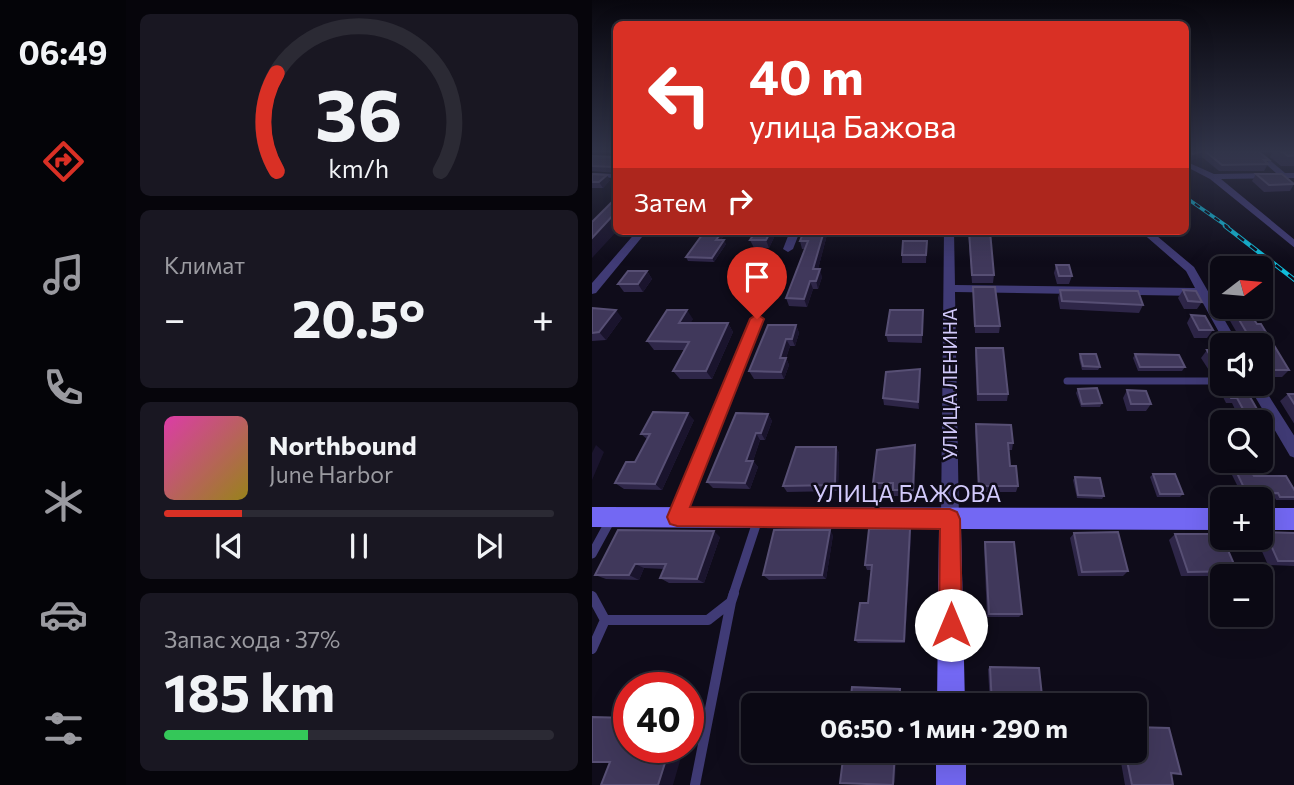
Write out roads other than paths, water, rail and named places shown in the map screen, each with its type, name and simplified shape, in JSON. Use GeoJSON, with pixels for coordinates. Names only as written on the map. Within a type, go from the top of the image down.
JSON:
{"type":"FeatureCollection","features":[{"type":"Feature","properties":{"kind":"street"},"geometry":{"type":"LineString","coordinates":[[1226,188],[1294,245]]}},
{"type":"Feature","properties":{"kind":"street"},"geometry":{"type":"LineString","coordinates":[[594,286],[639,235]]}},
{"type":"Feature","properties":{"kind":"street"},"geometry":{"type":"LineString","coordinates":[[788,248],[793,235]]}},
{"type":"Feature","properties":{"kind":"street","name":"УЛИЦА ЛЕНИНА"},"geometry":{"type":"LineString","coordinates":[[948,235],[951,693]]}},
{"type":"Feature","properties":{"kind":"street"},"geometry":{"type":"LineString","coordinates":[[1150,235],[1190,269],[1226,333]]}},
{"type":"Feature","properties":{"kind":"street"},"geometry":{"type":"LineString","coordinates":[[948,288],[1202,292]]}},
{"type":"Feature","properties":{"kind":"street"},"geometry":{"type":"LineString","coordinates":[[677,517],[757,319]]}},
{"type":"Feature","properties":{"kind":"street"},"geometry":{"type":"LineString","coordinates":[[1262,396],[1294,451]]}},
{"type":"Feature","properties":{"kind":"street","name":"УЛИЦА БАЖОВА"},"geometry":{"type":"LineString","coordinates":[[602,517],[1210,519]]}},
{"type":"Feature","properties":{"kind":"street"},"geometry":{"type":"LineString","coordinates":[[1273,519],[1294,519]]}},
{"type":"Feature","properties":{"kind":"street"},"geometry":{"type":"LineString","coordinates":[[951,763],[951,785]]}},
{"type":"Feature","properties":{"kind":"lane"},"geometry":{"type":"LineString","coordinates":[[1067,381],[1210,381]]}},
{"type":"Feature","properties":{"kind":"lane"},"geometry":{"type":"LineString","coordinates":[[592,554],[602,517]]}},
{"type":"Feature","properties":{"kind":"lane"},"geometry":{"type":"LineString","coordinates":[[695,785],[731,602],[758,519]]}},
{"type":"Feature","properties":{"kind":"lane"},"geometry":{"type":"LineString","coordinates":[[592,596],[605,620]]}},
{"type":"Feature","properties":{"kind":"lane"},"geometry":{"type":"LineString","coordinates":[[605,620],[708,620],[731,602]]}},
{"type":"Feature","properties":{"kind":"lane"},"geometry":{"type":"LineString","coordinates":[[592,649],[605,620]]}},
{"type":"Feature","properties":{"kind":"railway"},"geometry":{"type":"LineString","coordinates":[[1189,200],[1228,227]]}},
{"type":"Feature","properties":{"kind":"railway"},"geometry":{"type":"LineString","coordinates":[[1225,226],[1295,280]]}}]}
